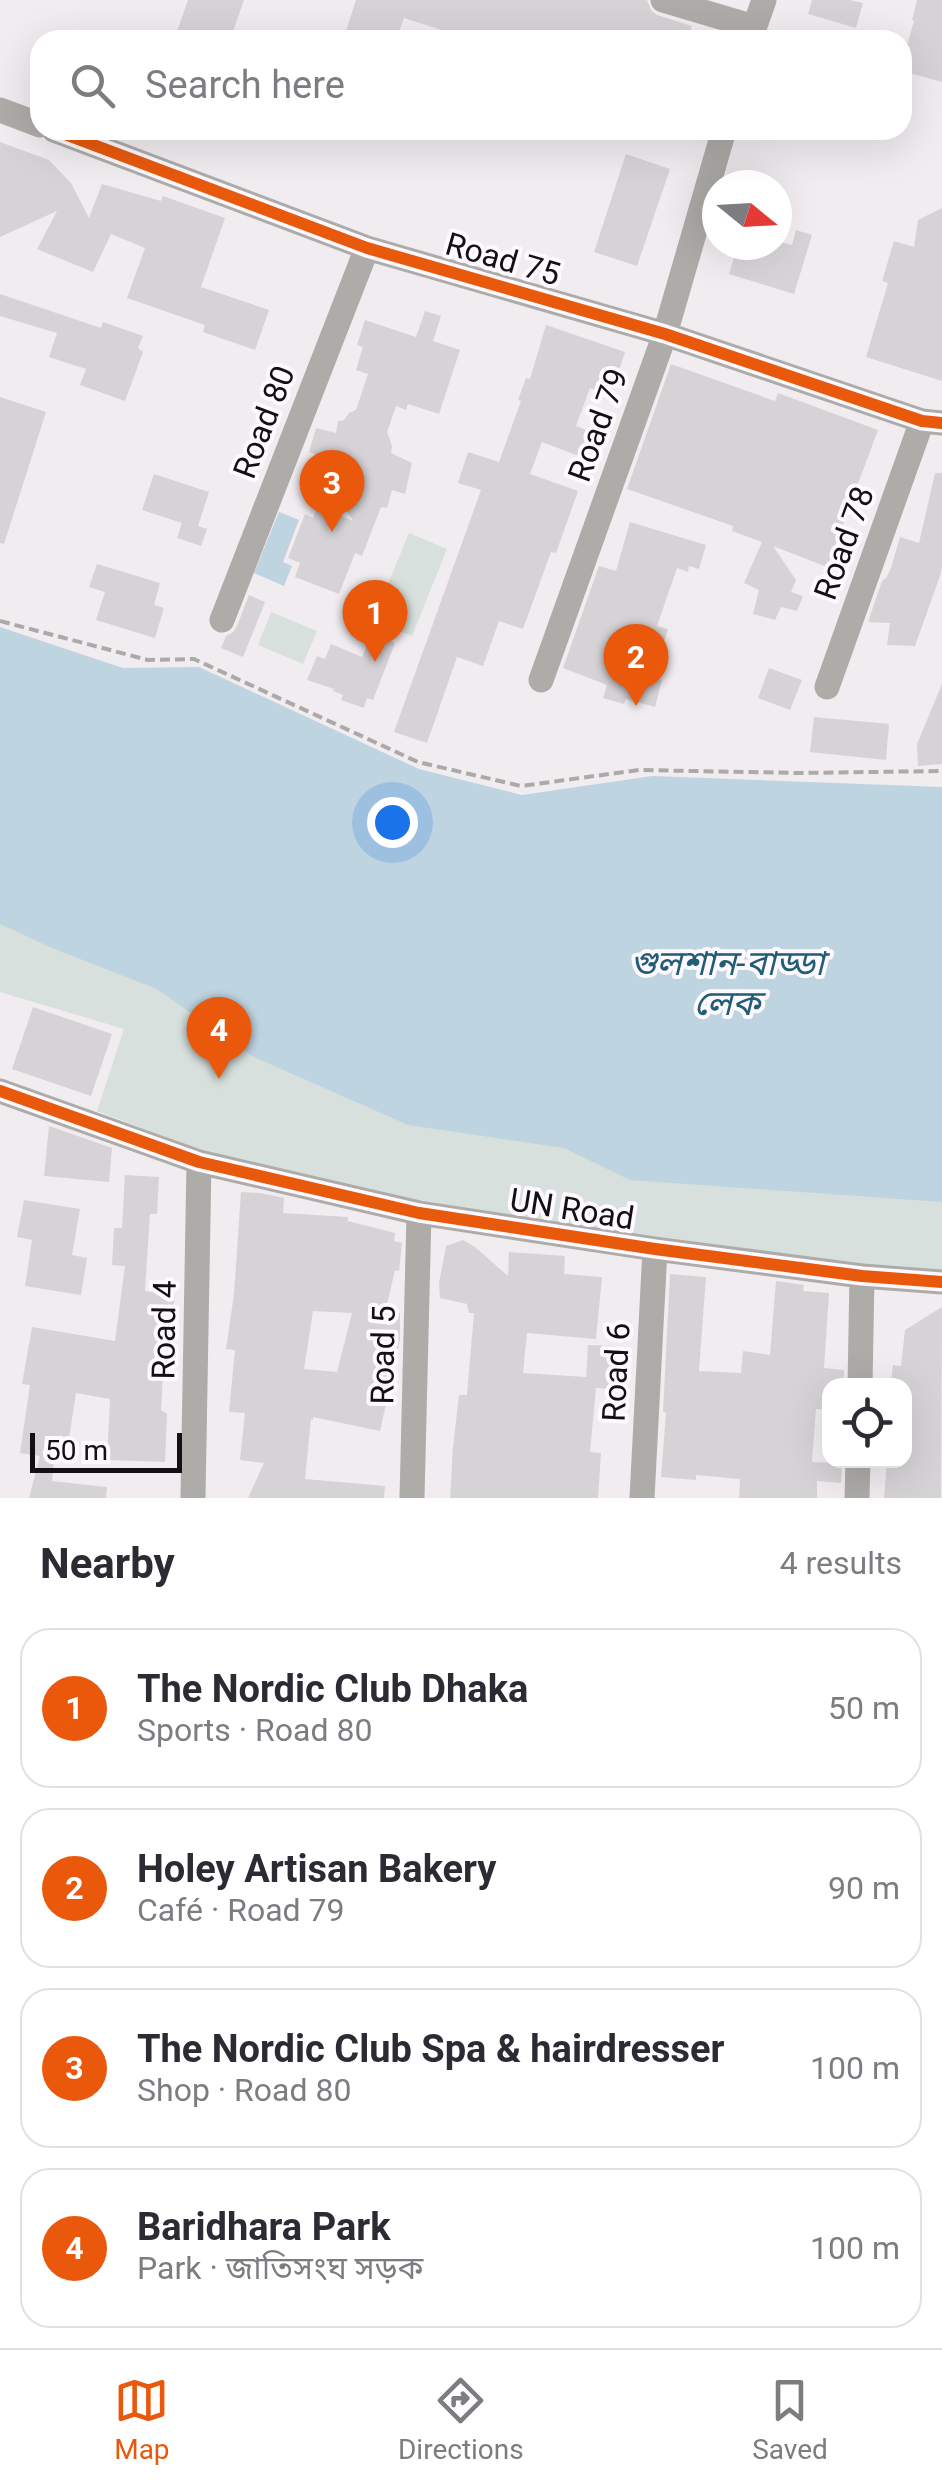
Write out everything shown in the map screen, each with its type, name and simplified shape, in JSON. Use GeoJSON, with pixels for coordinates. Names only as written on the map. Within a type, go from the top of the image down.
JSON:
{"type":"FeatureCollection","features":[{"type":"Feature","properties":{"kind":"street"},"geometry":{"type":"LineString","coordinates":[[663,0],[742,30]]}},
{"type":"Feature","properties":{"kind":"street"},"geometry":{"type":"LineString","coordinates":[[753,30],[764,0]]}},
{"type":"Feature","properties":{"kind":"street"},"geometry":{"type":"LineString","coordinates":[[0,110],[30,121]]}},
{"type":"Feature","properties":{"kind":"street","name":"Road 75"},"geometry":{"type":"LineString","coordinates":[[81,140],[367,248],[665,334],[932,422]]}},
{"type":"Feature","properties":{"kind":"street","name":"Road 79"},"geometry":{"type":"LineString","coordinates":[[541,680],[665,334],[721,140]]}},
{"type":"Feature","properties":{"kind":"street","name":"Road 80"},"geometry":{"type":"LineString","coordinates":[[222,620],[367,248]]}},
{"type":"Feature","properties":{"kind":"street","name":"Road 78"},"geometry":{"type":"LineString","coordinates":[[827,688],[932,422]]}},
{"type":"Feature","properties":{"kind":"street","name":"UN Road"},"geometry":{"type":"LineString","coordinates":[[0,1091],[199,1162],[419,1213],[656,1249],[862,1276],[942,1282]]}},
{"type":"Feature","properties":{"kind":"street","name":"Road 4"},"geometry":{"type":"LineString","coordinates":[[193,1498],[199,1162]]}},
{"type":"Feature","properties":{"kind":"street","name":"Road 5"},"geometry":{"type":"LineString","coordinates":[[412,1498],[419,1213]]}},
{"type":"Feature","properties":{"kind":"street","name":"Road 6"},"geometry":{"type":"LineString","coordinates":[[642,1498],[656,1249]]}},
{"type":"Feature","properties":{"kind":"street"},"geometry":{"type":"LineString","coordinates":[[860,1378],[862,1276]]}},
{"type":"Feature","properties":{"kind":"street"},"geometry":{"type":"LineString","coordinates":[[857,1498],[858,1468]]}},
{"type":"Feature","properties":{"kind":"path"},"geometry":{"type":"LineString","coordinates":[[0,621],[148,660],[194,659],[418,762],[520,786],[639,770],[942,770]]}},
{"type":"Feature","properties":{"kind":"shaded area"},"geometry":{"type":"Polygon","coordinates":[[[409,533],[447,549],[412,636],[373,620],[409,533]]]}},
{"type":"Feature","properties":{"kind":"shaded area"},"geometry":{"type":"Polygon","coordinates":[[[271,612],[317,631],[303,664],[258,645],[271,612]]]}},
{"type":"Feature","properties":{"kind":"shaded area"},"geometry":{"type":"Polygon","coordinates":[[[0,921],[942,1197],[942,1273],[863,1268],[421,1202],[203,1151],[97,1111],[124,1029],[0,992],[0,921]]]}},
{"type":"Feature","properties":{"kind":"water"},"geometry":{"type":"Polygon","coordinates":[[[279,512],[299,520],[283,562],[292,566],[284,586],[254,573],[279,512]]]}},
{"type":"Feature","properties":{"kind":"water","name":"গুলশান-বাড্ডা লেক"},"geometry":{"type":"Polygon","coordinates":[[[0,627],[123,668],[199,667],[419,769],[522,795],[652,776],[942,787],[942,1202],[630,1180],[564,1148],[408,1125],[252,1056],[157,989],[0,924],[0,627]]]}},
{"type":"Feature","properties":{"kind":"building"},"geometry":{"type":"Polygon","coordinates":[[[188,0],[244,0],[234,30],[178,30],[188,0]]]}},
{"type":"Feature","properties":{"kind":"building"},"geometry":{"type":"Polygon","coordinates":[[[356,0],[647,0],[657,15],[692,26],[691,30],[441,30],[404,18],[400,30],[346,30],[356,0]]]}},
{"type":"Feature","properties":{"kind":"building"},"geometry":{"type":"Polygon","coordinates":[[[812,0],[863,3],[856,28],[808,14],[812,0]]]}},
{"type":"Feature","properties":{"kind":"building"},"geometry":{"type":"Polygon","coordinates":[[[917,0],[942,0],[942,82],[912,74],[912,20],[917,0]]]}},
{"type":"Feature","properties":{"kind":"building"},"geometry":{"type":"Polygon","coordinates":[[[0,142],[49,160],[71,183],[89,218],[102,184],[161,201],[163,196],[225,218],[201,287],[269,310],[255,350],[203,332],[205,325],[127,298],[145,248],[111,234],[93,272],[37,249],[57,211],[0,237],[0,142]]]}},
{"type":"Feature","properties":{"kind":"building"},"geometry":{"type":"Polygon","coordinates":[[[626,154],[670,169],[637,266],[594,252],[626,154]]]}},
{"type":"Feature","properties":{"kind":"building"},"geometry":{"type":"Polygon","coordinates":[[[942,208],[942,381],[866,357],[888,283],[882,281],[894,241],[914,247],[918,220],[942,208]]]}},
{"type":"Feature","properties":{"kind":"building"},"geometry":{"type":"Polygon","coordinates":[[[796,230],[812,235],[794,294],[729,274],[733,260],[792,260],[796,230]]]}},
{"type":"Feature","properties":{"kind":"building"},"geometry":{"type":"Polygon","coordinates":[[[0,294],[101,328],[103,322],[143,336],[138,348],[143,352],[125,401],[80,385],[86,369],[49,357],[57,333],[0,316],[0,294]]]}},
{"type":"Feature","properties":{"kind":"building"},"geometry":{"type":"Polygon","coordinates":[[[425,311],[441,316],[433,341],[460,350],[439,414],[408,404],[406,410],[396,406],[387,432],[391,453],[412,463],[405,494],[392,490],[362,556],[355,553],[339,594],[295,577],[300,563],[288,558],[305,514],[313,518],[318,506],[353,521],[328,482],[331,460],[309,452],[316,428],[336,433],[338,421],[356,410],[368,374],[356,370],[363,347],[357,345],[365,320],[416,337],[425,311]]]}},
{"type":"Feature","properties":{"kind":"building"},"geometry":{"type":"Polygon","coordinates":[[[546,325],[625,352],[611,395],[590,388],[576,426],[597,434],[587,459],[542,442],[530,474],[578,491],[523,629],[499,621],[483,666],[457,657],[427,743],[394,732],[481,490],[458,483],[468,452],[499,462],[546,325]]]}},
{"type":"Feature","properties":{"kind":"building"},"geometry":{"type":"Polygon","coordinates":[[[671,364],[775,401],[778,393],[878,430],[827,567],[773,546],[796,580],[791,592],[803,596],[797,611],[781,607],[775,620],[753,614],[759,590],[744,583],[762,542],[732,531],[733,526],[627,489],[671,364]]]}},
{"type":"Feature","properties":{"kind":"building"},"geometry":{"type":"Polygon","coordinates":[[[0,397],[46,412],[4,544],[0,543],[0,397]]]}},
{"type":"Feature","properties":{"kind":"building"},"geometry":{"type":"Polygon","coordinates":[[[935,473],[942,473],[940,576],[915,646],[887,645],[890,623],[868,622],[900,537],[919,543],[935,473]]]}},
{"type":"Feature","properties":{"kind":"building"},"geometry":{"type":"Polygon","coordinates":[[[154,474],[209,492],[198,526],[207,529],[201,546],[177,538],[182,523],[142,510],[154,474]]]}},
{"type":"Feature","properties":{"kind":"building"},"geometry":{"type":"Polygon","coordinates":[[[630,522],[706,545],[699,569],[689,566],[688,572],[677,568],[657,626],[668,629],[652,678],[662,680],[655,707],[603,698],[607,685],[563,668],[599,566],[616,571],[630,522]]]}},
{"type":"Feature","properties":{"kind":"building"},"geometry":{"type":"Polygon","coordinates":[[[97,564],[160,583],[154,605],[164,608],[155,638],[96,620],[105,592],[89,587],[97,564]]]}},
{"type":"Feature","properties":{"kind":"building"},"geometry":{"type":"Polygon","coordinates":[[[249,595],[265,602],[243,657],[221,648],[226,636],[237,626],[249,595]]]}},
{"type":"Feature","properties":{"kind":"building"},"geometry":{"type":"Polygon","coordinates":[[[372,634],[395,643],[373,700],[367,698],[364,708],[341,700],[343,695],[334,689],[307,680],[317,656],[325,659],[331,644],[362,657],[372,634]]]}},
{"type":"Feature","properties":{"kind":"building"},"geometry":{"type":"Polygon","coordinates":[[[769,668],[802,680],[790,710],[758,698],[769,668]]]}},
{"type":"Feature","properties":{"kind":"building"},"geometry":{"type":"Polygon","coordinates":[[[942,684],[942,764],[918,766],[917,744],[942,684]]]}},
{"type":"Feature","properties":{"kind":"building"},"geometry":{"type":"Polygon","coordinates":[[[814,717],[889,724],[886,760],[810,752],[814,717]]]}},
{"type":"Feature","properties":{"kind":"building"},"geometry":{"type":"Polygon","coordinates":[[[33,1007],[112,1034],[91,1096],[12,1069],[33,1007]]]}},
{"type":"Feature","properties":{"kind":"building"},"geometry":{"type":"Polygon","coordinates":[[[49,1126],[112,1148],[109,1182],[44,1176],[49,1126]]]}},
{"type":"Feature","properties":{"kind":"building"},"geometry":{"type":"Polygon","coordinates":[[[125,1175],[159,1177],[157,1214],[150,1214],[145,1291],[175,1295],[169,1343],[165,1342],[161,1410],[167,1414],[165,1462],[107,1460],[110,1399],[76,1393],[66,1458],[54,1458],[52,1481],[107,1487],[106,1498],[29,1498],[40,1456],[20,1453],[30,1385],[22,1384],[32,1327],[115,1341],[125,1266],[112,1265],[114,1228],[122,1228],[125,1175]]]}},
{"type":"Feature","properties":{"kind":"building"},"geometry":{"type":"Polygon","coordinates":[[[241,1192],[284,1198],[283,1213],[348,1217],[348,1221],[395,1233],[394,1241],[402,1243],[399,1271],[395,1270],[386,1309],[400,1313],[400,1340],[380,1431],[313,1417],[305,1479],[385,1486],[384,1498],[248,1498],[264,1463],[240,1460],[245,1413],[229,1412],[235,1350],[226,1349],[241,1192]],[[313,1311],[304,1369],[337,1372],[352,1313],[313,1311]]]}},
{"type":"Feature","properties":{"kind":"building"},"geometry":{"type":"Polygon","coordinates":[[[24,1200],[80,1209],[72,1255],[87,1258],[81,1295],[25,1286],[32,1240],[17,1237],[24,1200]]]}},
{"type":"Feature","properties":{"kind":"building"},"geometry":{"type":"Polygon","coordinates":[[[463,1240],[508,1276],[509,1252],[565,1256],[564,1274],[602,1277],[596,1339],[527,1333],[523,1373],[586,1377],[588,1345],[616,1346],[614,1389],[596,1388],[590,1452],[601,1453],[598,1498],[450,1498],[459,1395],[467,1395],[474,1313],[469,1313],[467,1304],[440,1298],[439,1283],[446,1246],[463,1240]]]}},
{"type":"Feature","properties":{"kind":"building"},"geometry":{"type":"Polygon","coordinates":[[[670,1274],[706,1277],[699,1371],[741,1373],[743,1351],[770,1355],[776,1281],[804,1285],[803,1291],[829,1293],[824,1368],[844,1370],[844,1378],[822,1378],[822,1409],[816,1409],[812,1462],[822,1462],[822,1468],[842,1468],[841,1483],[817,1481],[817,1498],[739,1498],[740,1479],[661,1477],[666,1413],[663,1412],[670,1274]]]}},
{"type":"Feature","properties":{"kind":"building"},"geometry":{"type":"Polygon","coordinates":[[[942,1307],[941,1498],[884,1498],[886,1468],[912,1468],[912,1378],[891,1378],[893,1365],[901,1366],[905,1330],[942,1307]]]}},
{"type":"Feature","properties":{"kind":"cycle path"},"geometry":{"type":"LineString","coordinates":[[81,140],[367,248],[665,334],[922,421],[942,423]]}},
{"type":"Feature","properties":{"kind":"cycle path"},"geometry":{"type":"LineString","coordinates":[[0,1091],[199,1162],[419,1213],[655,1249],[862,1276],[942,1282]]}},
{"type":"Feature","properties":{"kind":"place","name":"The Nordic Club Spa & hairdresser"},"geometry":{"type":"Point","coordinates":[332,532]}},
{"type":"Feature","properties":{"kind":"place","name":"The Nordic Club Dhaka"},"geometry":{"type":"Point","coordinates":[375,662]}},
{"type":"Feature","properties":{"kind":"place","name":"Holey Artisan Bakery"},"geometry":{"type":"Point","coordinates":[636,706]}},
{"type":"Feature","properties":{"kind":"place","name":"Baridhara Park"},"geometry":{"type":"Point","coordinates":[219,1079]}}]}
